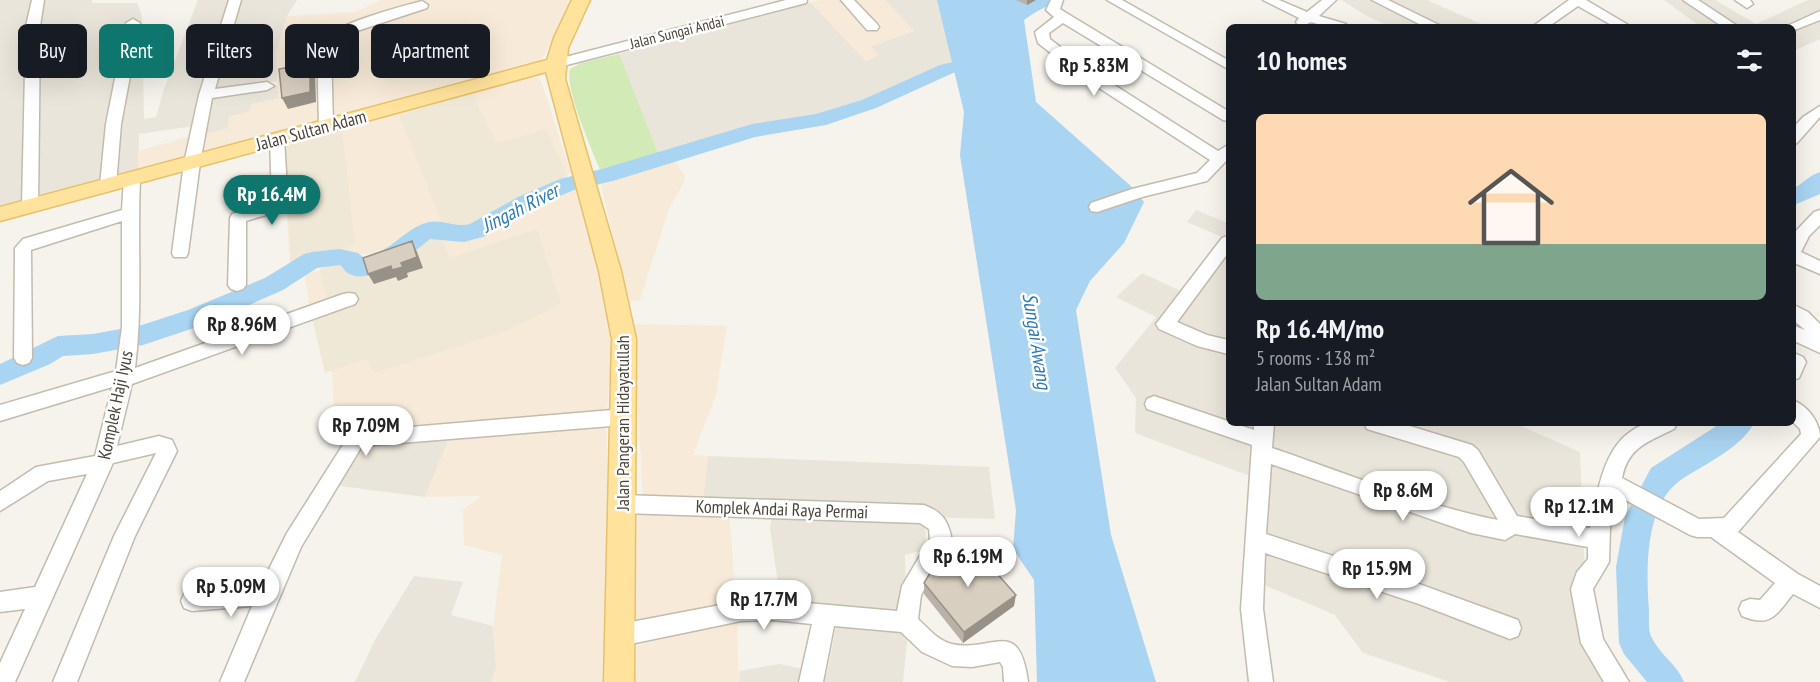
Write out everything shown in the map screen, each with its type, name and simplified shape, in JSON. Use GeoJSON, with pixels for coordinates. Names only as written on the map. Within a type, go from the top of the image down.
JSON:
{"type":"FeatureCollection","features":[{"type":"Feature","properties":{"kind":"main road"},"geometry":{"type":"LineString","coordinates":[[555,64],[558,50],[581,0]]}},
{"type":"Feature","properties":{"kind":"main road","name":"Jalan Sultan Adam"},"geometry":{"type":"LineString","coordinates":[[0,214],[555,64]]}},
{"type":"Feature","properties":{"kind":"main road","name":"Jalan Pangeran Hidayatullah"},"geometry":{"type":"LineString","coordinates":[[555,64],[556,79],[610,271],[624,339],[619,682]]}},
{"type":"Feature","properties":{"kind":"street"},"geometry":{"type":"LineString","coordinates":[[30,206],[33,26],[38,0]]}},
{"type":"Feature","properties":{"kind":"street"},"geometry":{"type":"LineString","coordinates":[[180,253],[192,163],[206,95],[235,0]]}},
{"type":"Feature","properties":{"kind":"street","name":"Jalan Sungai Andai"},"geometry":{"type":"LineString","coordinates":[[555,64],[801,0]]}},
{"type":"Feature","properties":{"kind":"street"},"geometry":{"type":"LineString","coordinates":[[847,0],[872,27]]}},
{"type":"Feature","properties":{"kind":"street"},"geometry":{"type":"LineString","coordinates":[[1057,0],[1053,9],[1063,17],[1226,116]]}},
{"type":"Feature","properties":{"kind":"street"},"geometry":{"type":"LineString","coordinates":[[1113,0],[1226,64]]}},
{"type":"Feature","properties":{"kind":"street"},"geometry":{"type":"LineString","coordinates":[[1269,0],[1303,22],[1318,24]]}},
{"type":"Feature","properties":{"kind":"street"},"geometry":{"type":"LineString","coordinates":[[1303,22],[1330,0]]}},
{"type":"Feature","properties":{"kind":"street"},"geometry":{"type":"LineString","coordinates":[[1378,0],[1430,24]]}},
{"type":"Feature","properties":{"kind":"street"},"geometry":{"type":"LineString","coordinates":[[1543,24],[1577,0],[1619,24]]}},
{"type":"Feature","properties":{"kind":"street"},"geometry":{"type":"LineString","coordinates":[[1689,0],[1727,24]]}},
{"type":"Feature","properties":{"kind":"street"},"geometry":{"type":"LineString","coordinates":[[326,126],[324,44],[340,33],[422,5]]}},
{"type":"Feature","properties":{"kind":"street"},"geometry":{"type":"LineString","coordinates":[[1796,25],[1820,15]]}},
{"type":"Feature","properties":{"kind":"street"},"geometry":{"type":"LineString","coordinates":[[1063,17],[1042,32],[1043,40],[1081,70],[1224,155],[1202,177],[1138,193],[1097,207]]}},
{"type":"Feature","properties":{"kind":"street"},"geometry":{"type":"LineString","coordinates":[[108,185],[116,99],[133,23]]}},
{"type":"Feature","properties":{"kind":"street"},"geometry":{"type":"LineString","coordinates":[[206,95],[267,86]]}},
{"type":"Feature","properties":{"kind":"street"},"geometry":{"type":"LineString","coordinates":[[1796,135],[1820,110]]}},
{"type":"Feature","properties":{"kind":"street"},"geometry":{"type":"LineString","coordinates":[[237,285],[238,218],[280,205],[277,139]]}},
{"type":"Feature","properties":{"kind":"street","name":"Komplek Haji Iyus"},"geometry":{"type":"LineString","coordinates":[[3,682],[104,460],[124,378],[129,337],[132,178]]}},
{"type":"Feature","properties":{"kind":"street"},"geometry":{"type":"LineString","coordinates":[[23,358],[23,248],[29,243],[130,213]]}},
{"type":"Feature","properties":{"kind":"street"},"geometry":{"type":"LineString","coordinates":[[1796,246],[1802,233],[1820,216]]}},
{"type":"Feature","properties":{"kind":"street"},"geometry":{"type":"LineString","coordinates":[[1226,244],[1165,324],[1203,341],[1226,347]]}},
{"type":"Feature","properties":{"kind":"street"},"geometry":{"type":"LineString","coordinates":[[1796,256],[1820,268]]}},
{"type":"Feature","properties":{"kind":"street"},"geometry":{"type":"LineString","coordinates":[[0,413],[124,378],[348,299]]}},
{"type":"Feature","properties":{"kind":"street"},"geometry":{"type":"LineString","coordinates":[[1796,313],[1813,328],[1819,345],[1808,349],[1796,338]]}},
{"type":"Feature","properties":{"kind":"street"},"geometry":{"type":"LineString","coordinates":[[1154,404],[1263,439],[1471,524],[1505,531],[1509,524]]}},
{"type":"Feature","properties":{"kind":"street"},"geometry":{"type":"LineString","coordinates":[[1616,484],[1682,522],[1697,528],[1730,527],[1811,436],[1809,426],[1796,412]]}},
{"type":"Feature","properties":{"kind":"street"},"geometry":{"type":"LineString","coordinates":[[232,682],[268,595],[294,540],[358,438],[624,417]]}},
{"type":"Feature","properties":{"kind":"street"},"geometry":{"type":"LineString","coordinates":[[1384,426],[1456,447],[1471,456],[1509,524]]}},
{"type":"Feature","properties":{"kind":"street"},"geometry":{"type":"LineString","coordinates":[[1617,682],[1592,643],[1582,589],[1585,579],[1598,562],[1599,539],[1616,484],[1613,471],[1622,450],[1632,441],[1661,426]]}},
{"type":"Feature","properties":{"kind":"street"},"geometry":{"type":"LineString","coordinates":[[1261,682],[1252,609],[1263,439]]}},
{"type":"Feature","properties":{"kind":"street"},"geometry":{"type":"LineString","coordinates":[[0,502],[44,473],[104,460],[159,444],[165,446],[167,451],[107,578],[65,682]]}},
{"type":"Feature","properties":{"kind":"street","name":"Komplek Andai Raya Permai"},"geometry":{"type":"LineString","coordinates":[[623,504],[924,514],[939,524],[941,540],[910,593],[907,622]]}},
{"type":"Feature","properties":{"kind":"street"},"geometry":{"type":"LineString","coordinates":[[1509,524],[1599,539]]}},
{"type":"Feature","properties":{"kind":"street"},"geometry":{"type":"LineString","coordinates":[[1717,529],[1790,581],[1820,598]]}},
{"type":"Feature","properties":{"kind":"street"},"geometry":{"type":"LineString","coordinates":[[1255,540],[1419,594],[1510,628]]}},
{"type":"Feature","properties":{"kind":"street"},"geometry":{"type":"LineString","coordinates":[[1750,609],[1765,611],[1790,581]]}},
{"type":"Feature","properties":{"kind":"street"},"geometry":{"type":"LineString","coordinates":[[192,601],[268,595]]}},
{"type":"Feature","properties":{"kind":"street"},"geometry":{"type":"LineString","coordinates":[[0,602],[42,596]]}},
{"type":"Feature","properties":{"kind":"street"},"geometry":{"type":"LineString","coordinates":[[621,635],[741,611],[773,610],[907,622],[926,643],[946,652],[961,656],[999,651],[1008,653],[1015,661],[1016,682]]}},
{"type":"Feature","properties":{"kind":"street"},"geometry":{"type":"LineString","coordinates":[[811,682],[825,615]]}},
{"type":"Feature","properties":{"kind":"shaded area"},"geometry":{"type":"Polygon","coordinates":[[[0,0],[92,0],[92,3],[137,3],[142,24],[99,24],[99,78],[143,78],[144,119],[156,117],[168,78],[174,78],[174,63],[186,31],[186,78],[210,78],[194,126],[139,134],[138,171],[0,208],[0,0]]]}},
{"type":"Feature","properties":{"kind":"shaded area"},"geometry":{"type":"Polygon","coordinates":[[[198,0],[236,0],[228,24],[189,24],[198,0]]]}},
{"type":"Feature","properties":{"kind":"shaded area"},"geometry":{"type":"Polygon","coordinates":[[[242,0],[297,0],[287,16],[276,54],[279,81],[211,91],[215,78],[273,78],[273,24],[234,24],[242,0]]]}},
{"type":"Feature","properties":{"kind":"shaded area"},"geometry":{"type":"Polygon","coordinates":[[[381,0],[574,0],[542,59],[533,65],[490,77],[490,24],[371,24],[371,78],[485,78],[202,154],[203,134],[227,129],[229,116],[250,111],[252,104],[278,99],[276,54],[287,16],[356,12],[381,0]]]}},
{"type":"Feature","properties":{"kind":"shaded area"},"geometry":{"type":"Polygon","coordinates":[[[885,0],[958,0],[959,66],[944,65],[892,88],[859,106],[833,115],[754,126],[659,155],[618,54],[810,2],[866,61],[871,46],[914,31],[885,0]]]}},
{"type":"Feature","properties":{"kind":"shaded area"},"geometry":{"type":"Polygon","coordinates":[[[885,0],[914,31],[871,46],[879,55],[866,61],[810,2],[885,0]]]}},
{"type":"Feature","properties":{"kind":"shaded area"},"geometry":{"type":"Polygon","coordinates":[[[1341,0],[1427,0],[1481,24],[1384,24],[1341,0]]]}},
{"type":"Feature","properties":{"kind":"shaded area"},"geometry":{"type":"Polygon","coordinates":[[[1664,0],[1715,0],[1756,24],[1697,24],[1664,0]]]}},
{"type":"Feature","properties":{"kind":"shaded area"},"geometry":{"type":"Polygon","coordinates":[[[1808,0],[1820,0],[1820,39],[1796,50],[1796,24],[1756,24],[1808,0]]]}},
{"type":"Feature","properties":{"kind":"shaded area"},"geometry":{"type":"Polygon","coordinates":[[[527,76],[538,78],[541,81],[571,173],[484,223],[464,231],[447,227],[425,227],[383,252],[358,255],[341,252],[290,267],[283,143],[527,76]]]}},
{"type":"Feature","properties":{"kind":"shaded area"},"geometry":{"type":"Polygon","coordinates":[[[279,85],[278,99],[252,104],[250,111],[227,129],[203,134],[209,98],[279,85]]]}},
{"type":"Feature","properties":{"kind":"shaded area"},"geometry":{"type":"Polygon","coordinates":[[[472,93],[497,143],[547,129],[568,178],[478,223],[456,231],[442,222],[399,115],[472,93]]]}},
{"type":"Feature","properties":{"kind":"shaded area"},"geometry":{"type":"Polygon","coordinates":[[[342,128],[355,245],[291,263],[284,145],[342,128]]]}},
{"type":"Feature","properties":{"kind":"shaded area"},"geometry":{"type":"Polygon","coordinates":[[[191,136],[189,158],[138,171],[138,151],[191,136]]]}},
{"type":"Feature","properties":{"kind":"shaded area"},"geometry":{"type":"Polygon","coordinates":[[[675,161],[685,176],[684,182],[669,209],[640,300],[628,302],[601,185],[675,161]]]}},
{"type":"Feature","properties":{"kind":"shaded area"},"geometry":{"type":"Polygon","coordinates":[[[575,186],[608,307],[611,361],[606,425],[612,682],[492,682],[496,667],[493,626],[502,555],[464,545],[463,510],[481,496],[425,497],[450,436],[447,426],[391,428],[375,425],[335,434],[332,371],[310,313],[305,274],[405,250],[415,238],[428,234],[448,240],[500,219],[517,207],[575,186]]]}},
{"type":"Feature","properties":{"kind":"shaded area"},"geometry":{"type":"Polygon","coordinates":[[[1196,210],[1226,222],[1226,239],[1187,222],[1196,210]]]}},
{"type":"Feature","properties":{"kind":"shaded area"},"geometry":{"type":"Polygon","coordinates":[[[537,229],[561,304],[503,332],[374,373],[366,359],[325,373],[312,318],[327,300],[320,269],[440,234],[450,258],[537,229]]]}},
{"type":"Feature","properties":{"kind":"shaded area"},"geometry":{"type":"Polygon","coordinates":[[[1226,240],[1226,426],[1521,426],[1580,452],[1587,630],[1614,682],[1450,682],[1363,653],[1335,615],[1264,585],[1250,476],[1135,433],[1136,398],[1115,368],[1156,317],[1116,297],[1142,273],[1183,292],[1226,240]]]}},
{"type":"Feature","properties":{"kind":"shaded area"},"geometry":{"type":"Polygon","coordinates":[[[629,324],[727,326],[716,394],[693,455],[708,456],[703,499],[643,497],[635,353],[629,324]]]}},
{"type":"Feature","properties":{"kind":"shaded area"},"geometry":{"type":"Polygon","coordinates":[[[450,436],[425,497],[332,485],[353,443],[450,436]]]}},
{"type":"Feature","properties":{"kind":"shaded area"},"geometry":{"type":"Polygon","coordinates":[[[708,456],[989,467],[995,519],[924,517],[927,549],[905,555],[907,643],[903,682],[739,682],[740,671],[779,664],[827,674],[837,621],[781,604],[770,528],[774,506],[703,499],[708,456]]]}},
{"type":"Feature","properties":{"kind":"shaded area"},"geometry":{"type":"Polygon","coordinates":[[[640,508],[727,511],[730,520],[736,608],[636,623],[635,514],[640,508]]]}},
{"type":"Feature","properties":{"kind":"shaded area"},"geometry":{"type":"Polygon","coordinates":[[[414,576],[463,582],[451,615],[493,626],[496,667],[492,682],[355,682],[375,640],[414,576]]]}},
{"type":"Feature","properties":{"kind":"shaded area"},"geometry":{"type":"Polygon","coordinates":[[[737,624],[739,682],[635,682],[636,646],[711,627],[737,624]]]}},
{"type":"Feature","properties":{"kind":"green space"},"geometry":{"type":"Polygon","coordinates":[[[619,54],[658,153],[600,170],[575,104],[569,78],[570,69],[581,63],[619,54]]]}},
{"type":"Feature","properties":{"kind":"water","name":"Sungai Awang"},"geometry":{"type":"Polygon","coordinates":[[[937,0],[1034,0],[1037,11],[1024,20],[1036,102],[1133,188],[1144,202],[1124,243],[1090,281],[1076,310],[1111,535],[1156,682],[1037,682],[1034,580],[1013,549],[1016,510],[960,155],[964,112],[937,0]]]}},
{"type":"Feature","properties":{"kind":"building"},"geometry":{"type":"Polygon","coordinates":[[[285,68],[285,78],[310,78],[310,92],[282,98],[279,69],[285,68]]]}},
{"type":"Feature","properties":{"kind":"building"},"geometry":{"type":"Polygon","coordinates":[[[412,241],[417,257],[401,263],[403,267],[392,270],[391,266],[368,274],[363,258],[412,241]]]}},
{"type":"Feature","properties":{"kind":"building"},"geometry":{"type":"Polygon","coordinates":[[[971,544],[1016,595],[964,632],[924,583],[930,573],[971,544]]]}},
{"type":"Feature","properties":{"kind":"waterway"},"geometry":{"type":"LineString","coordinates":[[1005,21],[1045,0]]}},
{"type":"Feature","properties":{"kind":"waterway","name":"Jingah River"},"geometry":{"type":"LineString","coordinates":[[0,375],[41,357],[58,346],[93,344],[143,335],[197,317],[274,284],[312,260],[340,257],[350,259],[355,266],[366,267],[393,255],[422,233],[432,229],[464,234],[478,230],[526,202],[568,184],[605,176],[752,131],[819,120],[869,104],[947,69],[973,63],[984,56]]}},
{"type":"Feature","properties":{"kind":"waterway"},"geometry":{"type":"LineString","coordinates":[[1796,197],[1812,189],[1820,179]]}},
{"type":"Feature","properties":{"kind":"waterway"},"geometry":{"type":"LineString","coordinates":[[1668,682],[1635,643],[1631,567],[1640,517],[1661,477],[1725,436],[1737,426]]}}]}
